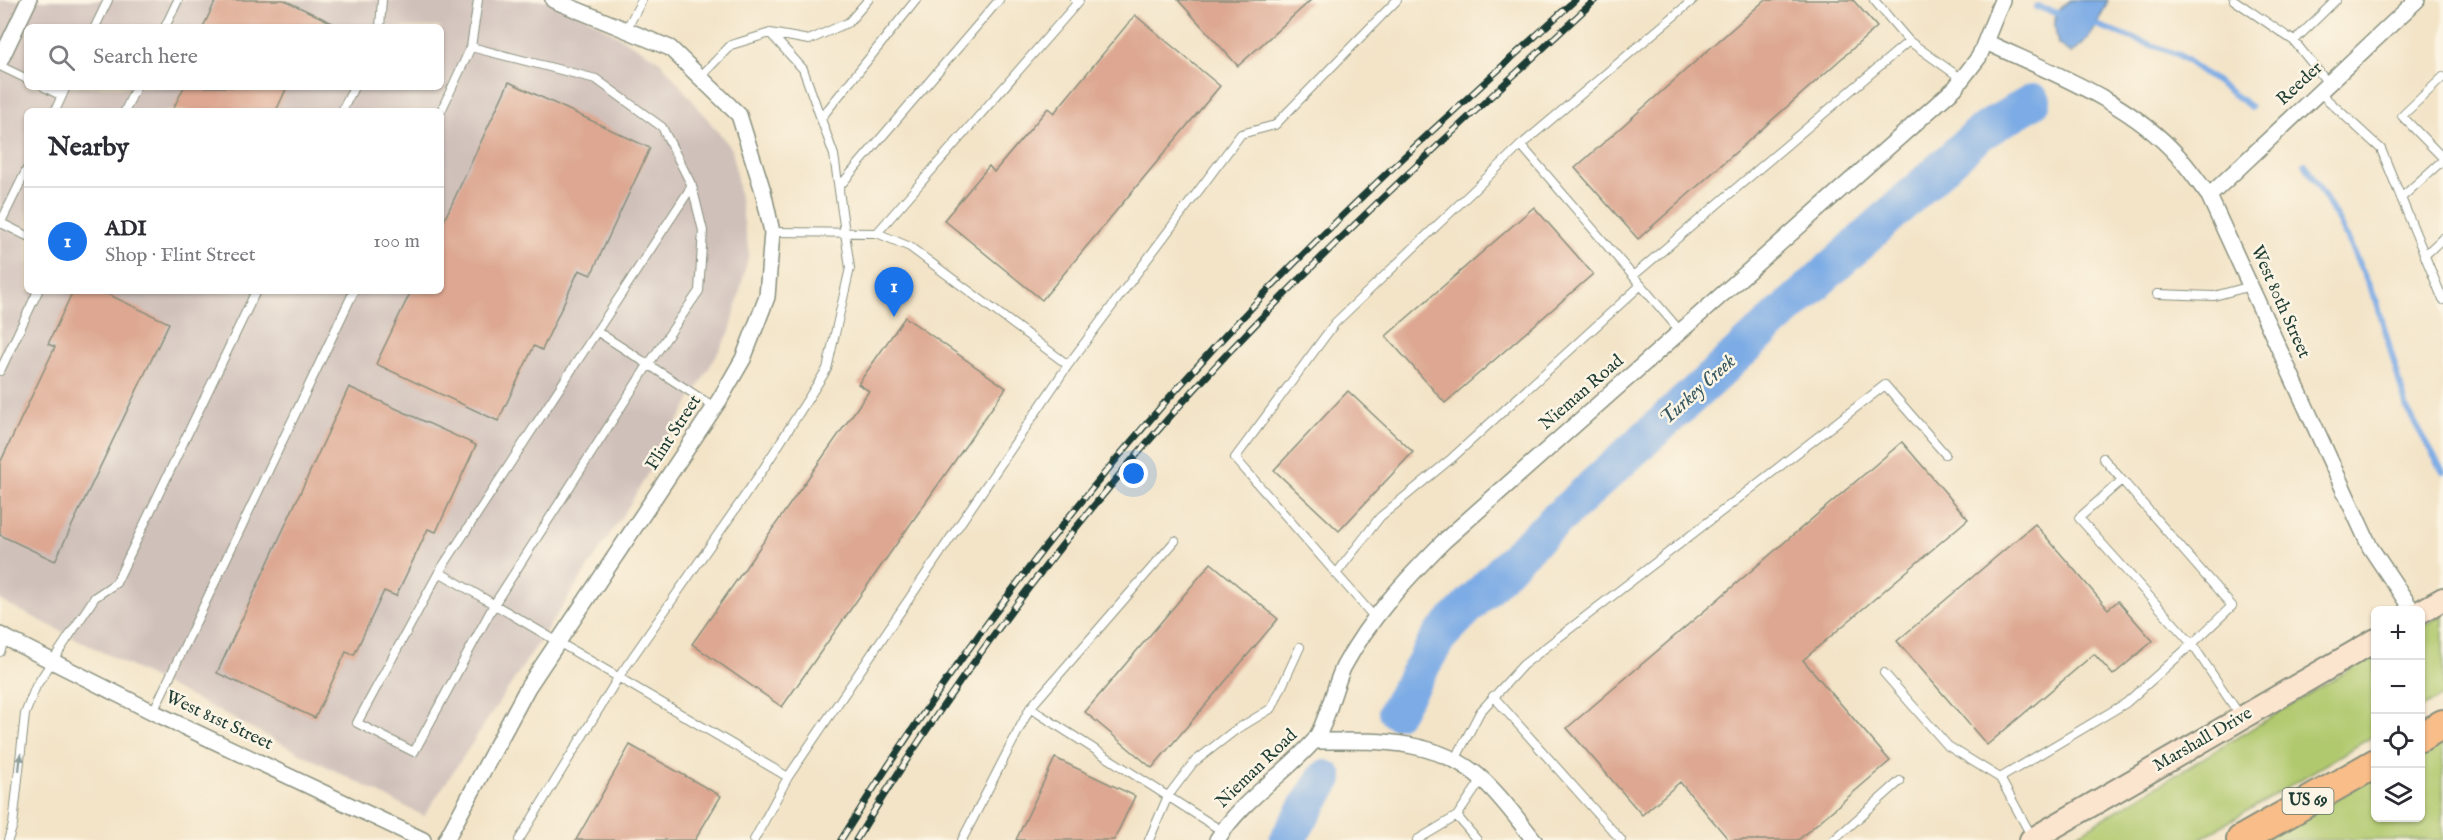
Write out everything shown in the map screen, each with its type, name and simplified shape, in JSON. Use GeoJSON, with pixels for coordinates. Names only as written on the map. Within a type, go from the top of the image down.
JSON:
{"type":"FeatureCollection","features":[{"type":"Feature","properties":{"kind":"highway"},"geometry":{"type":"LineString","coordinates":[[2425,735],[2443,724]]}},
{"type":"Feature","properties":{"kind":"highway","name":"US 69"},"geometry":{"type":"LineString","coordinates":[[2241,840],[2371,766]]}},
{"type":"Feature","properties":{"kind":"street"},"geometry":{"type":"LineString","coordinates":[[0,61],[29,0]]}},
{"type":"Feature","properties":{"kind":"street"},"geometry":{"type":"LineString","coordinates":[[553,0],[626,30]]}},
{"type":"Feature","properties":{"kind":"street","name":"Nieman Road"},"geometry":{"type":"LineString","coordinates":[[1220,836],[1254,794],[1315,741],[1344,667],[1374,618],[1407,578],[1444,541],[1962,79],[1979,57],[2002,0]]}},
{"type":"Feature","properties":{"kind":"street","name":"Reeder"},"geometry":{"type":"LineString","coordinates":[[2209,196],[2416,0]]}},
{"type":"Feature","properties":{"kind":"street","name":"Flint Street"},"geometry":{"type":"LineString","coordinates":[[446,840],[528,687],[714,407],[743,359],[767,297],[772,232],[763,191],[739,115],[670,48],[626,30]]}},
{"type":"Feature","properties":{"kind":"street","name":"West 80th Street"},"geometry":{"type":"LineString","coordinates":[[1986,42],[2045,69],[2134,118],[2177,155],[2209,196],[2253,286],[2322,446],[2370,547],[2409,606]]}},
{"type":"Feature","properties":{"kind":"street"},"geometry":{"type":"LineString","coordinates":[[2425,610],[2443,599]]}},
{"type":"Feature","properties":{"kind":"street","name":"West 81st Street"},"geometry":{"type":"LineString","coordinates":[[2,641],[54,661],[153,712],[423,840]]}},
{"type":"Feature","properties":{"kind":"street","name":"Marshall Drive"},"geometry":{"type":"LineString","coordinates":[[2032,839],[2371,643]]}},
{"type":"Feature","properties":{"kind":"street"},"geometry":{"type":"LineString","coordinates":[[1315,741],[1388,741],[1411,744],[1455,760],[1482,779],[1534,840]]}},
{"type":"Feature","properties":{"kind":"lane"},"geometry":{"type":"LineString","coordinates":[[96,24],[108,0]]}},
{"type":"Feature","properties":{"kind":"lane"},"geometry":{"type":"LineString","coordinates":[[166,24],[178,0]]}},
{"type":"Feature","properties":{"kind":"lane"},"geometry":{"type":"LineString","coordinates":[[380,24],[382,0]]}},
{"type":"Feature","properties":{"kind":"lane"},"geometry":{"type":"LineString","coordinates":[[442,108],[471,47],[478,0]]}},
{"type":"Feature","properties":{"kind":"lane"},"geometry":{"type":"LineString","coordinates":[[626,30],[642,0]]}},
{"type":"Feature","properties":{"kind":"lane"},"geometry":{"type":"LineString","coordinates":[[700,77],[731,45],[770,33],[809,40],[849,22],[868,0]]}},
{"type":"Feature","properties":{"kind":"lane"},"geometry":{"type":"LineString","coordinates":[[821,118],[916,0]]}},
{"type":"Feature","properties":{"kind":"lane"},"geometry":{"type":"LineString","coordinates":[[839,187],[999,0]]}},
{"type":"Feature","properties":{"kind":"lane"},"geometry":{"type":"LineString","coordinates":[[877,233],[1079,1],[1075,0]]}},
{"type":"Feature","properties":{"kind":"lane"},"geometry":{"type":"LineString","coordinates":[[754,840],[788,777],[1068,365],[1241,134],[1275,125],[1397,0]]}},
{"type":"Feature","properties":{"kind":"lane"},"geometry":{"type":"LineString","coordinates":[[1374,618],[1235,458],[1335,323],[1521,145],[1693,0]]}},
{"type":"Feature","properties":{"kind":"lane"},"geometry":{"type":"LineString","coordinates":[[1874,0],[1909,41],[1962,79]]}},
{"type":"Feature","properties":{"kind":"lane"},"geometry":{"type":"LineString","coordinates":[[2234,0],[2294,41],[2324,88],[2381,149],[2443,300]]}},
{"type":"Feature","properties":{"kind":"lane"},"geometry":{"type":"LineString","coordinates":[[2294,41],[2336,0]]}},
{"type":"Feature","properties":{"kind":"lane"},"geometry":{"type":"LineString","coordinates":[[519,840],[618,678],[762,471],[826,369],[850,268],[834,155],[803,69],[770,33]]}},
{"type":"Feature","properties":{"kind":"lane"},"geometry":{"type":"LineString","coordinates":[[1633,276],[1909,41]]}},
{"type":"Feature","properties":{"kind":"lane"},"geometry":{"type":"LineString","coordinates":[[471,47],[596,79],[662,127],[692,186],[703,231],[699,291],[648,365],[495,603],[414,752],[357,723],[439,572],[692,186]]}},
{"type":"Feature","properties":{"kind":"lane"},"geometry":{"type":"LineString","coordinates":[[0,61],[24,77]]}},
{"type":"Feature","properties":{"kind":"lane"},"geometry":{"type":"LineString","coordinates":[[2401,198],[2443,159],[2402,116],[2443,77]]}},
{"type":"Feature","properties":{"kind":"lane"},"geometry":{"type":"LineString","coordinates":[[50,90],[62,96]]}},
{"type":"Feature","properties":{"kind":"lane"},"geometry":{"type":"LineString","coordinates":[[56,108],[65,90]]}},
{"type":"Feature","properties":{"kind":"lane"},"geometry":{"type":"LineString","coordinates":[[126,108],[135,90]]}},
{"type":"Feature","properties":{"kind":"lane"},"geometry":{"type":"LineString","coordinates":[[344,108],[352,90]]}},
{"type":"Feature","properties":{"kind":"lane"},"geometry":{"type":"LineString","coordinates":[[1521,145],[1681,332]]}},
{"type":"Feature","properties":{"kind":"lane"},"geometry":{"type":"LineString","coordinates":[[24,175],[0,224],[24,235]]}},
{"type":"Feature","properties":{"kind":"lane"},"geometry":{"type":"LineString","coordinates":[[772,232],[877,233],[910,247],[1068,365]]}},
{"type":"Feature","properties":{"kind":"lane"},"geometry":{"type":"LineString","coordinates":[[2425,255],[2443,238]]}},
{"type":"Feature","properties":{"kind":"lane"},"geometry":{"type":"LineString","coordinates":[[1336,574],[1380,517],[1452,458],[1641,285]]}},
{"type":"Feature","properties":{"kind":"lane"},"geometry":{"type":"LineString","coordinates":[[2157,294],[2214,296],[2253,286]]}},
{"type":"Feature","properties":{"kind":"lane"},"geometry":{"type":"LineString","coordinates":[[0,371],[37,294]]}},
{"type":"Feature","properties":{"kind":"lane"},"geometry":{"type":"LineString","coordinates":[[8,840],[13,825],[25,714],[36,686],[95,597],[116,583],[255,294]]}},
{"type":"Feature","properties":{"kind":"lane"},"geometry":{"type":"LineString","coordinates":[[153,712],[353,294]]}},
{"type":"Feature","properties":{"kind":"lane"},"geometry":{"type":"LineString","coordinates":[[598,332],[714,407]]}},
{"type":"Feature","properties":{"kind":"lane"},"geometry":{"type":"LineString","coordinates":[[1455,760],[1480,712],[1523,665],[1885,385],[1945,454]]}},
{"type":"Feature","properties":{"kind":"lane"},"geometry":{"type":"LineString","coordinates":[[2000,778],[2126,704],[2232,606],[2103,458]]}},
{"type":"Feature","properties":{"kind":"lane"},"geometry":{"type":"LineString","coordinates":[[2122,480],[2079,518],[2192,644],[2242,717]]}},
{"type":"Feature","properties":{"kind":"lane"},"geometry":{"type":"LineString","coordinates":[[962,840],[1030,708],[1175,541]]}},
{"type":"Feature","properties":{"kind":"lane"},"geometry":{"type":"LineString","coordinates":[[439,572],[788,777]]}},
{"type":"Feature","properties":{"kind":"lane"},"geometry":{"type":"LineString","coordinates":[[1149,840],[1168,796],[1193,763],[1234,731],[1272,708],[1300,647]]}},
{"type":"Feature","properties":{"kind":"lane"},"geometry":{"type":"LineString","coordinates":[[1884,673],[1948,746],[2000,778],[2032,839]]}},
{"type":"Feature","properties":{"kind":"lane"},"geometry":{"type":"LineString","coordinates":[[1493,696],[1621,840]]}},
{"type":"Feature","properties":{"kind":"lane"},"geometry":{"type":"LineString","coordinates":[[1030,708],[1168,796],[1220,836]]}},
{"type":"Feature","properties":{"kind":"lane"},"geometry":{"type":"LineString","coordinates":[[1417,840],[1457,816],[1482,779]]}},
{"type":"Feature","properties":{"kind":"lane"},"geometry":{"type":"LineString","coordinates":[[1834,840],[1900,781]]}},
{"type":"Feature","properties":{"kind":"lane"},"geometry":{"type":"LineString","coordinates":[[1457,816],[1477,840]]}},
{"type":"Feature","properties":{"kind":"shaded area"},"geometry":{"type":"Polygon","coordinates":[[[0,0],[558,0],[660,61],[732,149],[749,253],[730,332],[630,504],[424,816],[0,600],[0,0]]]}},
{"type":"Feature","properties":{"kind":"green space"},"geometry":{"type":"Polygon","coordinates":[[[2443,614],[2443,695],[2425,706],[2425,660],[2425,625],[2443,614]]]}},
{"type":"Feature","properties":{"kind":"green space"},"geometry":{"type":"Polygon","coordinates":[[[2371,656],[2371,737],[2198,840],[2068,840],[2371,656]]]}},
{"type":"Feature","properties":{"kind":"green space"},"geometry":{"type":"Polygon","coordinates":[[[2443,723],[2443,840],[2263,840],[2371,770],[2371,822],[2425,822],[2425,735],[2443,723]]]}},
{"type":"Feature","properties":{"kind":"water"},"geometry":{"type":"Polygon","coordinates":[[[2071,0],[2108,0],[2090,36],[2071,53],[2058,44],[2055,19],[2064,4],[2071,0]]]}},
{"type":"Feature","properties":{"kind":"building"},"geometry":{"type":"Polygon","coordinates":[[[216,0],[284,0],[335,24],[204,24],[216,0]]]}},
{"type":"Feature","properties":{"kind":"building"},"geometry":{"type":"Polygon","coordinates":[[[1178,0],[1311,0],[1238,66],[1178,0]]]}},
{"type":"Feature","properties":{"kind":"building"},"geometry":{"type":"Polygon","coordinates":[[[1765,0],[1853,0],[1877,27],[1638,239],[1575,168],[1765,0]]]}},
{"type":"Feature","properties":{"kind":"building"},"geometry":{"type":"Polygon","coordinates":[[[1135,15],[1220,86],[1042,300],[944,220],[989,166],[994,172],[1048,108],[1054,113],[1135,15]]]}},
{"type":"Feature","properties":{"kind":"building"},"geometry":{"type":"Polygon","coordinates":[[[509,82],[650,148],[591,275],[579,270],[542,350],[534,346],[498,421],[376,364],[410,294],[444,294],[444,221],[509,82]]]}},
{"type":"Feature","properties":{"kind":"building"},"geometry":{"type":"Polygon","coordinates":[[[182,90],[286,90],[277,108],[174,108],[182,90]]]}},
{"type":"Feature","properties":{"kind":"building"},"geometry":{"type":"Polygon","coordinates":[[[1534,207],[1593,274],[1445,403],[1386,336],[1534,207]]]}},
{"type":"Feature","properties":{"kind":"building"},"geometry":{"type":"Polygon","coordinates":[[[72,294],[107,294],[169,323],[55,561],[0,535],[0,463],[55,347],[48,344],[72,294]]]}},
{"type":"Feature","properties":{"kind":"building"},"geometry":{"type":"Polygon","coordinates":[[[905,317],[1006,388],[782,707],[692,644],[869,391],[858,384],[905,317]]]}},
{"type":"Feature","properties":{"kind":"building"},"geometry":{"type":"Polygon","coordinates":[[[349,387],[476,445],[436,532],[428,529],[396,596],[384,591],[354,655],[346,652],[315,718],[217,673],[349,387]]]}},
{"type":"Feature","properties":{"kind":"building"},"geometry":{"type":"Polygon","coordinates":[[[1348,391],[1413,452],[1339,531],[1274,470],[1348,391]]]}},
{"type":"Feature","properties":{"kind":"building"},"geometry":{"type":"Polygon","coordinates":[[[1902,442],[1968,519],[1803,660],[1890,761],[1798,840],[1729,840],[1680,782],[1642,815],[1567,728],[1902,442]]]}},
{"type":"Feature","properties":{"kind":"building"},"geometry":{"type":"Polygon","coordinates":[[[2035,524],[2108,609],[2118,601],[2153,641],[2113,675],[2094,654],[1987,745],[1897,641],[2035,524]]]}},
{"type":"Feature","properties":{"kind":"building"},"geometry":{"type":"Polygon","coordinates":[[[1211,563],[1278,619],[1152,768],[1085,712],[1211,563]]]}},
{"type":"Feature","properties":{"kind":"building"},"geometry":{"type":"Polygon","coordinates":[[[630,745],[721,796],[695,840],[576,840],[630,745]]]}},
{"type":"Feature","properties":{"kind":"building"},"geometry":{"type":"Polygon","coordinates":[[[1055,758],[1135,796],[1114,840],[1016,840],[1055,758]]]}},
{"type":"Feature","properties":{"kind":"waterway"},"geometry":{"type":"LineString","coordinates":[[2037,7],[2064,15]]}},
{"type":"Feature","properties":{"kind":"waterway"},"geometry":{"type":"LineString","coordinates":[[2091,23],[2179,55],[2251,107]]}},
{"type":"Feature","properties":{"kind":"waterway","name":"Turkey Creek"},"geometry":{"type":"LineString","coordinates":[[1396,711],[1439,637],[1521,552],[1980,133],[2033,101]]}},
{"type":"Feature","properties":{"kind":"waterway"},"geometry":{"type":"LineString","coordinates":[[2305,164],[2338,220],[2377,302],[2407,409],[2443,472]]}},
{"type":"Feature","properties":{"kind":"waterway","name":"Turkey Creek"},"geometry":{"type":"LineString","coordinates":[[1287,840],[1325,778]]}},
{"type":"Feature","properties":{"kind":"railway"},"geometry":{"type":"LineString","coordinates":[[841,840],[888,766],[987,623],[1094,486],[1151,419],[1208,354],[1305,252],[1419,143],[1575,0]]}},
{"type":"Feature","properties":{"kind":"railway"},"geometry":{"type":"LineString","coordinates":[[856,840],[902,767],[1001,625],[1054,555],[1166,421],[1322,257],[1595,0]]}},
{"type":"Feature","properties":{"kind":"place","name":"ADI"},"geometry":{"type":"Point","coordinates":[894,317]}}]}
